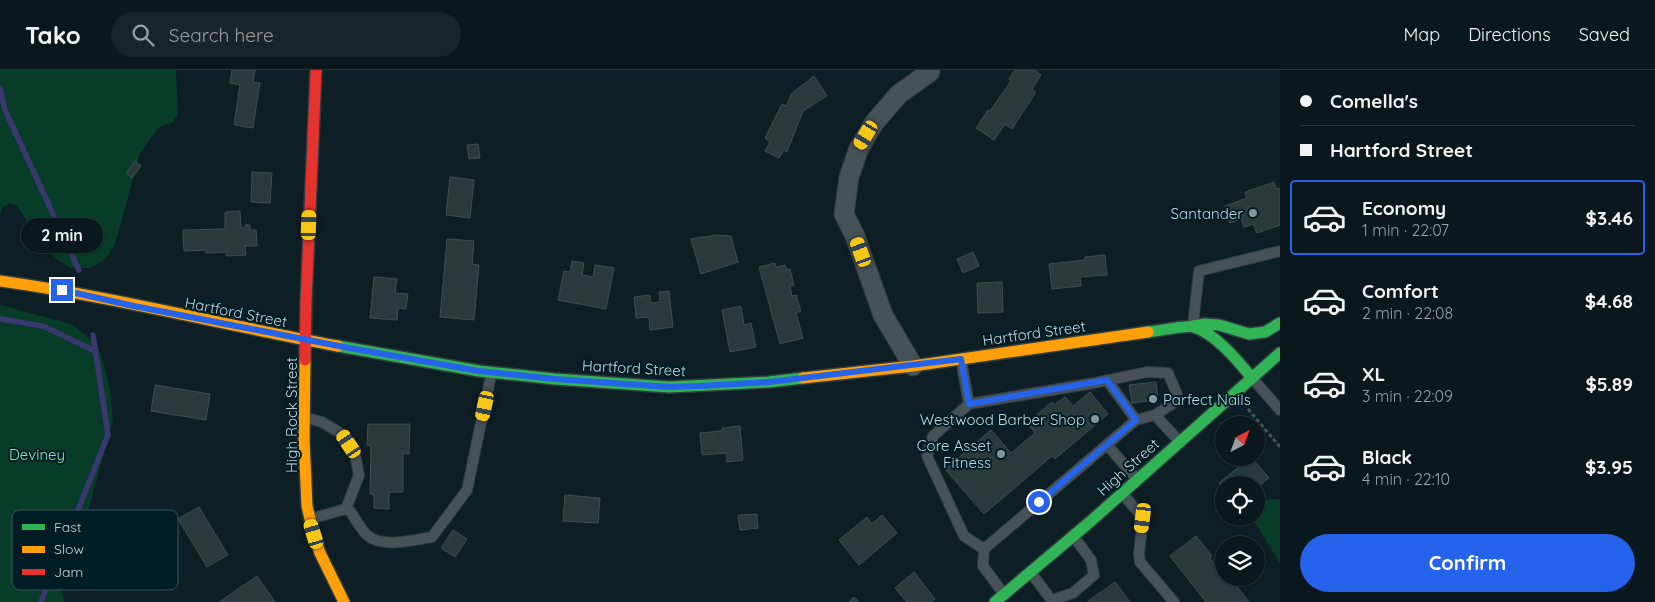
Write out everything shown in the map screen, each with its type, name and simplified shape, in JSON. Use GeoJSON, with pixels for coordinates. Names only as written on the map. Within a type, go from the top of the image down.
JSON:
{"type":"FeatureCollection","features":[{"type":"Feature","properties":{"kind":"street","name":"High Rock Street"},"geometry":{"type":"LineString","coordinates":[[316,70],[303,417],[306,489],[309,520],[323,563],[344,602]]}},
{"type":"Feature","properties":{"kind":"street"},"geometry":{"type":"LineString","coordinates":[[913,366],[883,315],[856,236],[844,214],[849,176],[858,148],[874,123],[898,94],[930,72]]}},
{"type":"Feature","properties":{"kind":"street","name":"Hartford Street"},"geometry":{"type":"LineString","coordinates":[[0,281],[62,290],[306,340],[492,372],[555,379],[669,387],[769,382],[913,366],[1205,324],[1218,325],[1249,334],[1265,332],[1280,324]]}},
{"type":"Feature","properties":{"kind":"street"},"geometry":{"type":"LineString","coordinates":[[1193,326],[1221,343],[1252,378]]}},
{"type":"Feature","properties":{"kind":"street","name":"High Street"},"geometry":{"type":"LineString","coordinates":[[1000,598],[1138,480],[1280,353]]}},
{"type":"Feature","properties":{"kind":"lane"},"geometry":{"type":"LineString","coordinates":[[1193,326],[1199,271],[1280,251]]}},
{"type":"Feature","properties":{"kind":"lane"},"geometry":{"type":"LineString","coordinates":[[961,359],[969,404]]}},
{"type":"Feature","properties":{"kind":"lane"},"geometry":{"type":"LineString","coordinates":[[346,509],[350,511],[367,535],[376,540],[396,543],[432,537],[467,490],[492,372]]}},
{"type":"Feature","properties":{"kind":"lane"},"geometry":{"type":"LineString","coordinates":[[984,549],[964,536],[927,456],[933,436],[969,404],[1146,372],[1168,373],[1177,394],[1172,404],[1155,415],[1136,420],[984,549],[983,566],[1000,598]]}},
{"type":"Feature","properties":{"kind":"lane"},"geometry":{"type":"LineString","coordinates":[[1252,378],[1280,410]]}},
{"type":"Feature","properties":{"kind":"lane"},"geometry":{"type":"LineString","coordinates":[[1107,380],[1136,420]]}},
{"type":"Feature","properties":{"kind":"lane"},"geometry":{"type":"LineString","coordinates":[[1155,415],[1180,442]]}},
{"type":"Feature","properties":{"kind":"lane"},"geometry":{"type":"LineString","coordinates":[[303,417],[322,422],[342,434],[355,454],[359,475],[346,509]]}},
{"type":"Feature","properties":{"kind":"lane"},"geometry":{"type":"LineString","coordinates":[[1108,445],[1138,480]]}},
{"type":"Feature","properties":{"kind":"lane"},"geometry":{"type":"LineString","coordinates":[[1122,493],[1143,518],[1139,553],[1140,562],[1174,602]]}},
{"type":"Feature","properties":{"kind":"lane"},"geometry":{"type":"LineString","coordinates":[[309,520],[346,509]]}},
{"type":"Feature","properties":{"kind":"lane"},"geometry":{"type":"LineString","coordinates":[[1030,573],[1052,601],[1073,593],[1094,575],[1091,560],[1073,536]]}},
{"type":"Feature","properties":{"kind":"path"},"geometry":{"type":"LineString","coordinates":[[1234,394],[1280,447]]}},
{"type":"Feature","properties":{"kind":"green space"},"geometry":{"type":"Polygon","coordinates":[[[0,70],[176,70],[178,114],[172,123],[159,127],[140,153],[115,244],[106,259],[90,268],[71,268],[57,259],[36,240],[23,214],[16,205],[10,203],[3,207],[0,214],[0,70]]]}},
{"type":"Feature","properties":{"kind":"green space","name":"Deviney"},"geometry":{"type":"Polygon","coordinates":[[[0,305],[71,324],[87,336],[101,354],[110,390],[113,420],[88,510],[12,510],[12,590],[62,590],[64,602],[0,602],[0,305]]]}},
{"type":"Feature","properties":{"kind":"green space"},"geometry":{"type":"Polygon","coordinates":[[[1280,499],[1280,563],[1265,536],[1257,526],[1265,526],[1265,500],[1280,499]]]}},
{"type":"Feature","properties":{"kind":"building"},"geometry":{"type":"Polygon","coordinates":[[[232,70],[255,70],[253,82],[260,83],[253,128],[234,125],[240,85],[230,83],[232,70]]]}},
{"type":"Feature","properties":{"kind":"building"},"geometry":{"type":"Polygon","coordinates":[[[1015,70],[1034,70],[1041,75],[1032,89],[1036,92],[1012,129],[1005,124],[994,140],[976,128],[1011,81],[1009,79],[1015,70]]]}},
{"type":"Feature","properties":{"kind":"building"},"geometry":{"type":"Polygon","coordinates":[[[814,76],[827,96],[803,111],[787,152],[784,150],[779,158],[765,151],[770,142],[765,138],[782,104],[787,106],[791,94],[814,76]]]}},
{"type":"Feature","properties":{"kind":"building"},"geometry":{"type":"Polygon","coordinates":[[[478,144],[480,158],[469,159],[467,145],[478,144]]]}},
{"type":"Feature","properties":{"kind":"building"},"geometry":{"type":"Polygon","coordinates":[[[135,161],[141,166],[132,178],[126,173],[135,161]]]}},
{"type":"Feature","properties":{"kind":"building"},"geometry":{"type":"Polygon","coordinates":[[[252,172],[272,173],[270,203],[251,202],[252,172]]]}},
{"type":"Feature","properties":{"kind":"building"},"geometry":{"type":"Polygon","coordinates":[[[450,177],[474,180],[470,218],[446,215],[450,177]]]}},
{"type":"Feature","properties":{"kind":"building","name":"Santander"},"geometry":{"type":"Polygon","coordinates":[[[1274,182],[1276,189],[1280,188],[1280,225],[1257,233],[1253,224],[1244,227],[1241,219],[1230,223],[1225,206],[1247,198],[1245,192],[1274,182]]]}},
{"type":"Feature","properties":{"kind":"building"},"geometry":{"type":"Polygon","coordinates":[[[240,211],[241,228],[245,228],[245,225],[250,225],[250,230],[256,230],[257,246],[245,246],[246,255],[227,256],[226,252],[206,253],[205,250],[184,251],[183,230],[225,229],[225,212],[240,211]]]}},
{"type":"Feature","properties":{"kind":"building"},"geometry":{"type":"Polygon","coordinates":[[[717,235],[731,236],[738,262],[701,274],[691,239],[717,235]]]}},
{"type":"Feature","properties":{"kind":"building"},"geometry":{"type":"Polygon","coordinates":[[[447,239],[474,241],[472,264],[479,265],[474,320],[440,317],[447,239]]]}},
{"type":"Feature","properties":{"kind":"building"},"geometry":{"type":"Polygon","coordinates":[[[973,252],[979,266],[963,273],[957,259],[973,252]]]}},
{"type":"Feature","properties":{"kind":"building"},"geometry":{"type":"Polygon","coordinates":[[[1105,255],[1107,275],[1080,277],[1081,286],[1052,289],[1049,264],[1085,260],[1085,257],[1105,255]]]}},
{"type":"Feature","properties":{"kind":"building"},"geometry":{"type":"Polygon","coordinates":[[[572,261],[584,263],[582,275],[593,277],[595,265],[614,268],[606,309],[558,300],[564,271],[570,272],[572,261]]]}},
{"type":"Feature","properties":{"kind":"building"},"geometry":{"type":"Polygon","coordinates":[[[775,263],[776,267],[785,265],[787,270],[790,269],[794,285],[790,286],[792,296],[796,295],[801,311],[796,313],[803,338],[780,344],[759,267],[775,263]]]}},
{"type":"Feature","properties":{"kind":"building"},"geometry":{"type":"Polygon","coordinates":[[[374,277],[397,279],[395,293],[408,294],[406,309],[398,308],[397,320],[370,318],[374,277]]]}},
{"type":"Feature","properties":{"kind":"building"},"geometry":{"type":"Polygon","coordinates":[[[1002,282],[1003,312],[978,313],[977,283],[1002,282]]]}},
{"type":"Feature","properties":{"kind":"building"},"geometry":{"type":"Polygon","coordinates":[[[669,291],[673,327],[650,330],[649,317],[636,318],[634,297],[650,295],[651,303],[660,302],[659,292],[669,291]]]}},
{"type":"Feature","properties":{"kind":"building"},"geometry":{"type":"Polygon","coordinates":[[[741,306],[744,325],[751,323],[756,347],[730,352],[722,310],[741,306]]]}},
{"type":"Feature","properties":{"kind":"building"},"geometry":{"type":"Polygon","coordinates":[[[1156,382],[1158,400],[1132,403],[1129,385],[1156,382]]]}},
{"type":"Feature","properties":{"kind":"building"},"geometry":{"type":"Polygon","coordinates":[[[155,385],[210,394],[206,420],[151,411],[155,385]]]}},
{"type":"Feature","properties":{"kind":"building"},"geometry":{"type":"Polygon","coordinates":[[[1090,392],[1108,414],[1055,459],[1052,456],[984,514],[945,469],[991,430],[1011,453],[1035,433],[1027,423],[1052,402],[1054,405],[1065,397],[1073,406],[1090,392]]]}},
{"type":"Feature","properties":{"kind":"building"},"geometry":{"type":"Polygon","coordinates":[[[368,424],[410,424],[409,454],[403,453],[403,492],[389,492],[389,509],[374,508],[374,495],[370,494],[371,446],[367,445],[368,424]]]}},
{"type":"Feature","properties":{"kind":"building"},"geometry":{"type":"Polygon","coordinates":[[[740,426],[743,460],[727,462],[726,453],[702,455],[700,433],[722,431],[722,428],[740,426]]]}},
{"type":"Feature","properties":{"kind":"building"},"geometry":{"type":"Polygon","coordinates":[[[1240,466],[1259,466],[1269,478],[1265,481],[1265,476],[1228,476],[1240,466]]]}},
{"type":"Feature","properties":{"kind":"building"},"geometry":{"type":"Polygon","coordinates":[[[565,495],[600,498],[598,523],[563,521],[565,495]]]}},
{"type":"Feature","properties":{"kind":"building"},"geometry":{"type":"Polygon","coordinates":[[[199,507],[228,555],[207,567],[178,519],[199,507]]]}},
{"type":"Feature","properties":{"kind":"building"},"geometry":{"type":"Polygon","coordinates":[[[757,514],[758,528],[740,530],[738,515],[757,514]]]}},
{"type":"Feature","properties":{"kind":"building"},"geometry":{"type":"Polygon","coordinates":[[[882,515],[897,533],[859,565],[839,540],[867,517],[872,524],[882,515]]]}},
{"type":"Feature","properties":{"kind":"building"},"geometry":{"type":"Polygon","coordinates":[[[453,530],[467,539],[455,557],[441,548],[453,530]]]}},
{"type":"Feature","properties":{"kind":"building"},"geometry":{"type":"Polygon","coordinates":[[[1196,536],[1212,556],[1210,558],[1215,565],[1215,586],[1237,586],[1249,602],[1206,602],[1170,556],[1196,536]]]}},
{"type":"Feature","properties":{"kind":"building"},"geometry":{"type":"Polygon","coordinates":[[[914,572],[935,599],[931,602],[907,602],[895,588],[914,572]]]}},
{"type":"Feature","properties":{"kind":"building"},"geometry":{"type":"Polygon","coordinates":[[[257,576],[275,602],[219,602],[257,576]]]}},
{"type":"Feature","properties":{"kind":"building"},"geometry":{"type":"Polygon","coordinates":[[[1115,582],[1130,602],[1087,602],[1115,582]]]}},
{"type":"Feature","properties":{"kind":"building"},"geometry":{"type":"Polygon","coordinates":[[[854,597],[859,602],[849,602],[854,597]]]}},
{"type":"Feature","properties":{"kind":"waterway"},"geometry":{"type":"LineString","coordinates":[[0,88],[5,110],[79,270]]}},
{"type":"Feature","properties":{"kind":"waterway"},"geometry":{"type":"LineString","coordinates":[[0,319],[43,326],[95,351]]}},
{"type":"Feature","properties":{"kind":"waterway"},"geometry":{"type":"LineString","coordinates":[[78,510],[108,435],[93,335]]}},
{"type":"Feature","properties":{"kind":"waterway"},"geometry":{"type":"LineString","coordinates":[[41,602],[46,590]]}},
{"type":"Feature","properties":{"kind":"traffic: fast"},"geometry":{"type":"LineString","coordinates":[[1193,326],[1205,324],[1219,325],[1249,334],[1265,332],[1280,323]]}},
{"type":"Feature","properties":{"kind":"traffic: fast"},"geometry":{"type":"LineString","coordinates":[[1148,332],[1179,327],[1194,327],[1210,336],[1226,349],[1252,378]]}},
{"type":"Feature","properties":{"kind":"traffic: fast"},"geometry":{"type":"LineString","coordinates":[[338,346],[479,371],[555,379],[669,387],[769,382],[803,378]]}},
{"type":"Feature","properties":{"kind":"traffic: fast"},"geometry":{"type":"LineString","coordinates":[[995,602],[1091,521],[1280,353]]}},
{"type":"Feature","properties":{"kind":"traffic: slow"},"geometry":{"type":"LineString","coordinates":[[0,281],[127,303],[338,346]]}},
{"type":"Feature","properties":{"kind":"traffic: slow"},"geometry":{"type":"LineString","coordinates":[[803,378],[913,366],[1148,332]]}},
{"type":"Feature","properties":{"kind":"traffic: slow"},"geometry":{"type":"LineString","coordinates":[[305,360],[304,440],[307,506],[320,553],[344,602]]}},
{"type":"Feature","properties":{"kind":"traffic: jam"},"geometry":{"type":"LineString","coordinates":[[305,360],[316,70]]}},
{"type":"Feature","properties":{"kind":"place","name":"Santander"},"geometry":{"type":"Point","coordinates":[1253,213]}},
{"type":"Feature","properties":{"kind":"place","name":"Parfect Nails"},"geometry":{"type":"Point","coordinates":[1153,399]}},
{"type":"Feature","properties":{"kind":"place","name":"Westwood Barber Shop"},"geometry":{"type":"Point","coordinates":[1095,419]}},
{"type":"Feature","properties":{"kind":"place","name":"Core Asset Fitness"},"geometry":{"type":"Point","coordinates":[1001,454]}},
{"type":"Feature","properties":{"kind":"route"},"geometry":{"type":"LineString","coordinates":[[62,290],[344,347],[479,371],[555,379],[669,387],[700,386],[769,382],[961,359],[969,404],[1107,380],[1136,420],[1039,502]]}}]}
